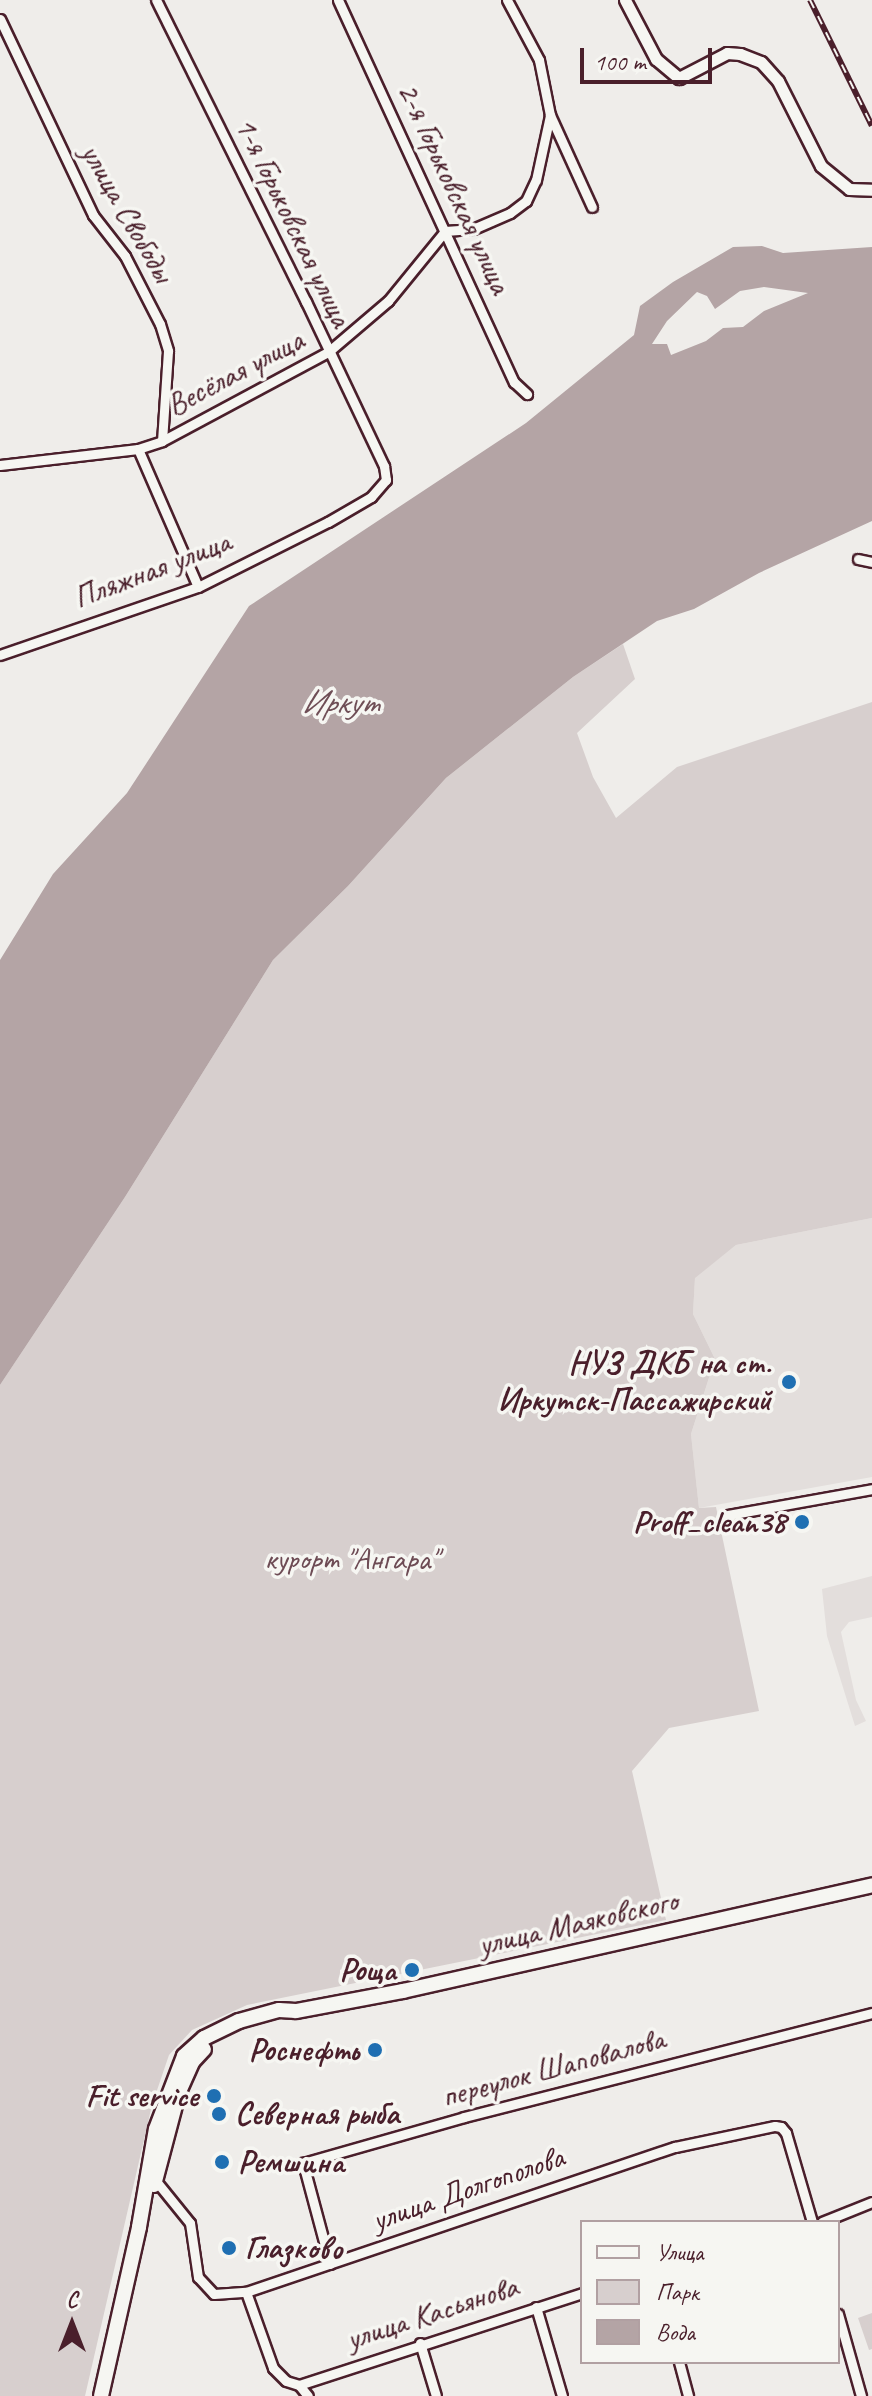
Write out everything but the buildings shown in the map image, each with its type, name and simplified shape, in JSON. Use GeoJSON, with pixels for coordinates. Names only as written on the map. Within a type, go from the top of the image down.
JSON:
{"type":"FeatureCollection","features":[{"type":"Feature","properties":{"kind":"main road","name":"улица Маяковского"},"geometry":{"type":"LineString","coordinates":[[101,2396],[139,2227],[156,2129],[184,2056],[204,2038],[239,2021],[279,2010],[296,2011],[403,1991],[872,1885]]}},
{"type":"Feature","properties":{"kind":"main road","name":"улица Маяковского"},"geometry":{"type":"LineString","coordinates":[[139,2227],[156,2181],[178,2094],[197,2055],[225,2037],[285,2019],[296,2011]]}},
{"type":"Feature","properties":{"kind":"street","name":"1-я Горьковская улица"},"geometry":{"type":"LineString","coordinates":[[156,0],[384,466]]}},
{"type":"Feature","properties":{"kind":"street","name":"2-я Горьковская улица"},"geometry":{"type":"LineString","coordinates":[[338,0],[514,382],[527,394]]}},
{"type":"Feature","properties":{"kind":"street"},"geometry":{"type":"LineString","coordinates":[[507,0],[539,60],[550,115],[592,207]]}},
{"type":"Feature","properties":{"kind":"street"},"geometry":{"type":"LineString","coordinates":[[625,0],[656,59],[679,78],[727,53],[761,62],[778,81],[821,166],[849,189],[872,190]]}},
{"type":"Feature","properties":{"kind":"street","name":"улица Свободы"},"geometry":{"type":"LineString","coordinates":[[0,19],[93,215],[125,256],[160,324],[168,351],[162,441]]}},
{"type":"Feature","properties":{"kind":"street"},"geometry":{"type":"LineString","coordinates":[[445,231],[473,229],[510,213],[526,201],[536,180],[550,115]]}},
{"type":"Feature","properties":{"kind":"street","name":"Весёлая улица"},"geometry":{"type":"LineString","coordinates":[[0,465],[138,449],[162,441],[328,352],[388,301],[445,231]]}},
{"type":"Feature","properties":{"kind":"street"},"geometry":{"type":"LineString","coordinates":[[138,449],[198,587]]}},
{"type":"Feature","properties":{"kind":"street","name":"Пляжная улица"},"geometry":{"type":"LineString","coordinates":[[0,655],[198,587],[371,497],[386,480],[384,466]]}},
{"type":"Feature","properties":{"kind":"street"},"geometry":{"type":"LineString","coordinates":[[858,559],[872,562]]}},
{"type":"Feature","properties":{"kind":"street"},"geometry":{"type":"LineString","coordinates":[[728,1515],[872,1489]]}},
{"type":"Feature","properties":{"kind":"street","name":"переулок Шаповалова"},"geometry":{"type":"LineString","coordinates":[[330,2264],[303,2163],[464,2117],[872,2013]]}},
{"type":"Feature","properties":{"kind":"street","name":"улица Долгополова"},"geometry":{"type":"LineString","coordinates":[[156,2181],[190,2223],[198,2277],[214,2294],[246,2292],[675,2147],[775,2126],[786,2133],[811,2220]]}},
{"type":"Feature","properties":{"kind":"street"},"geometry":{"type":"LineString","coordinates":[[827,2220],[872,2202]]}},
{"type":"Feature","properties":{"kind":"street"},"geometry":{"type":"LineString","coordinates":[[246,2292],[273,2368],[286,2381],[299,2385],[308,2396]]}},
{"type":"Feature","properties":{"kind":"street","name":"улица Касьянова"},"geometry":{"type":"LineString","coordinates":[[299,2385],[420,2343],[580,2294]]}},
{"type":"Feature","properties":{"kind":"street"},"geometry":{"type":"LineString","coordinates":[[536,2307],[562,2396]]}},
{"type":"Feature","properties":{"kind":"street"},"geometry":{"type":"LineString","coordinates":[[840,2321],[861,2396]]}},
{"type":"Feature","properties":{"kind":"street"},"geometry":{"type":"LineString","coordinates":[[420,2343],[436,2396]]}},
{"type":"Feature","properties":{"kind":"street"},"geometry":{"type":"LineString","coordinates":[[680,2364],[688,2396]]}},
{"type":"Feature","properties":{"kind":"shaded area","name":"НУЗ ДКБ на ст. Иркутск-Пассажирский"},"geometry":{"type":"Polygon","coordinates":[[[872,1218],[872,1477],[699,1508],[691,1434],[715,1359],[693,1314],[695,1277],[736,1245],[872,1218]]]}},
{"type":"Feature","properties":{"kind":"shaded area"},"geometry":{"type":"Polygon","coordinates":[[[872,1576],[872,1617],[849,1622],[841,1632],[856,1700],[866,1721],[855,1726],[827,1636],[822,1589],[872,1576]]]}},
{"type":"Feature","properties":{"kind":"green space","name":"курорт \"Ангара\""},"geometry":{"type":"Polygon","coordinates":[[[623,644],[635,679],[577,733],[593,777],[616,818],[677,767],[872,702],[872,1218],[736,1245],[695,1278],[693,1314],[715,1359],[691,1434],[699,1508],[716,1507],[759,1711],[669,1728],[632,1771],[666,1920],[247,2005],[192,2030],[169,2055],[152,2105],[85,2396],[0,2396],[0,1385],[125,1197],[273,960],[348,886],[446,778],[573,677],[623,644]]]}},
{"type":"Feature","properties":{"kind":"green space"},"geometry":{"type":"Polygon","coordinates":[[[872,2313],[872,2349],[869,2350],[858,2318],[872,2313]]]}},
{"type":"Feature","properties":{"kind":"water","name":"Иркут"},"geometry":{"type":"Polygon","coordinates":[[[762,246],[783,253],[872,247],[872,521],[759,573],[694,609],[657,621],[573,677],[446,778],[348,886],[273,960],[125,1197],[0,1385],[0,960],[53,874],[127,793],[249,606],[526,423],[634,335],[640,306],[673,282],[733,247],[762,246]],[[764,287],[740,291],[715,309],[707,296],[697,292],[667,321],[652,344],[667,344],[671,355],[706,341],[723,328],[743,327],[764,311],[808,293],[764,287]]]}},
{"type":"Feature","properties":{"kind":"railway"},"geometry":{"type":"LineString","coordinates":[[810,0],[872,126]]}},
{"type":"Feature","properties":{"kind":"place","name":"НУЗ ДКБ на ст. Иркутск-Пассажирский"},"geometry":{"type":"Point","coordinates":[789,1382]}},
{"type":"Feature","properties":{"kind":"place","name":"Proff_clean38"},"geometry":{"type":"Point","coordinates":[802,1522]}},
{"type":"Feature","properties":{"kind":"place","name":"Роща"},"geometry":{"type":"Point","coordinates":[412,1970]}},
{"type":"Feature","properties":{"kind":"place","name":"Роснефть"},"geometry":{"type":"Point","coordinates":[375,2050]}},
{"type":"Feature","properties":{"kind":"place","name":"Fit service"},"geometry":{"type":"Point","coordinates":[214,2096]}},
{"type":"Feature","properties":{"kind":"place","name":"Северная рыба"},"geometry":{"type":"Point","coordinates":[219,2114]}},
{"type":"Feature","properties":{"kind":"place","name":"Ремшина"},"geometry":{"type":"Point","coordinates":[222,2162]}},
{"type":"Feature","properties":{"kind":"place","name":"Глазково"},"geometry":{"type":"Point","coordinates":[229,2248]}}]}
